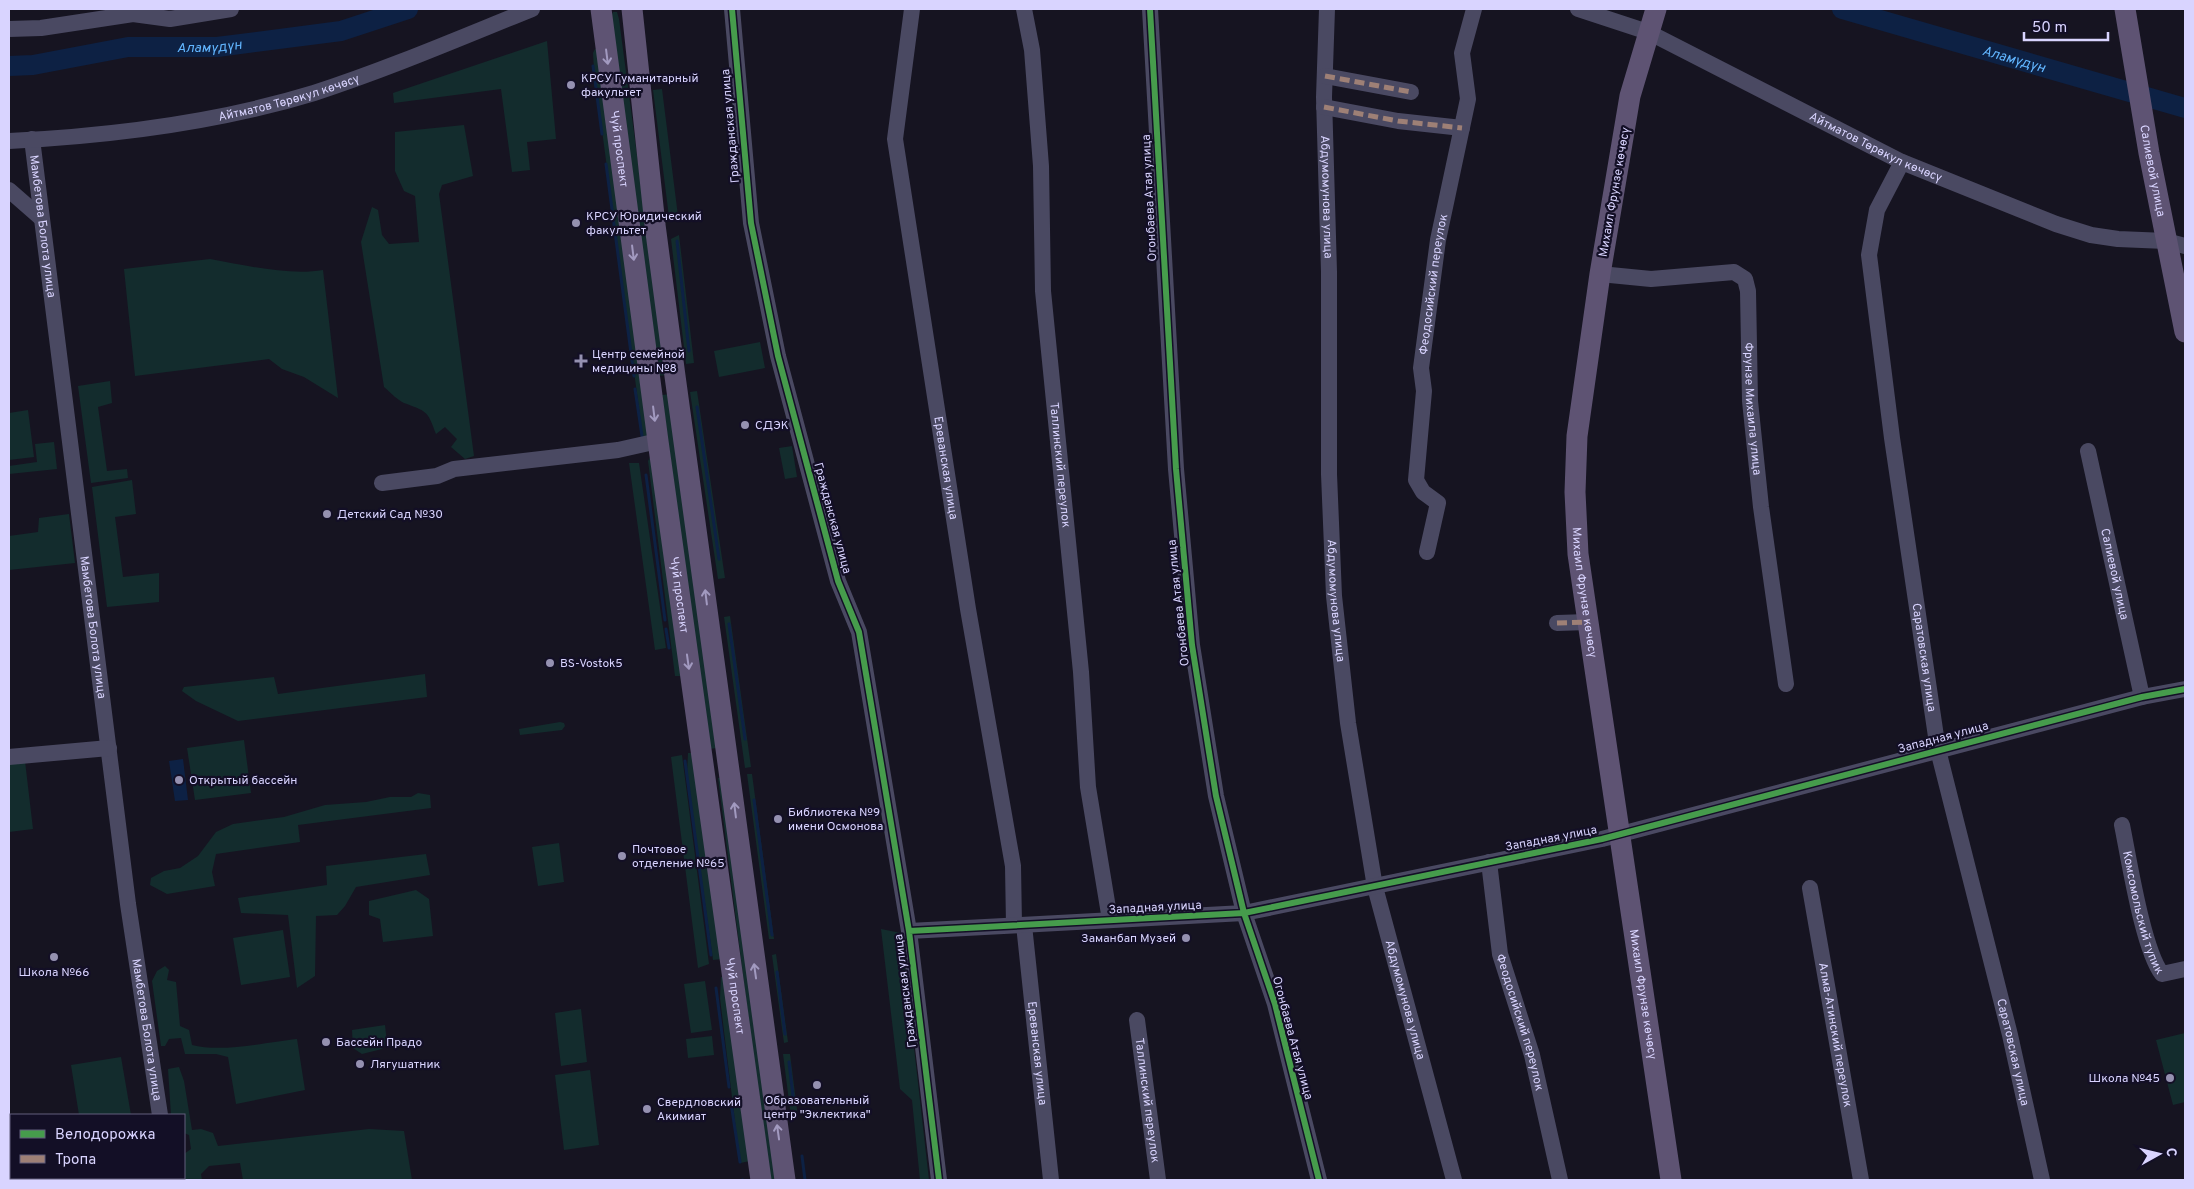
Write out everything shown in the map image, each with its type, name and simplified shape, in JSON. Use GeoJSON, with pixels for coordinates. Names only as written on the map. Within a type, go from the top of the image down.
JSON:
{"type":"FeatureCollection","features":[{"type":"Feature","properties":{"kind":"main road","name":"Чуй проспект"},"geometry":{"type":"LineString","coordinates":[[601,9],[658,441],[761,1180]]}},
{"type":"Feature","properties":{"kind":"main road","name":"Чуй проспект"},"geometry":{"type":"LineString","coordinates":[[632,9],[655,225],[729,761],[753,958],[785,1180]]}},
{"type":"Feature","properties":{"kind":"main road","name":"Михаил Фрунзе көчөсү"},"geometry":{"type":"LineString","coordinates":[[1656,9],[1630,96],[1600,274],[1577,436],[1575,492],[1578,554],[1671,1180]]}},
{"type":"Feature","properties":{"kind":"main road","name":"Салиевой улица"},"geometry":{"type":"LineString","coordinates":[[2125,9],[2148,148],[2176,244],[2185,332]]}},
{"type":"Feature","properties":{"kind":"main road"},"geometry":{"type":"LineString","coordinates":[[703,765],[729,761]]}},
{"type":"Feature","properties":{"kind":"street"},"geometry":{"type":"LineString","coordinates":[[9,29],[40,28],[133,14],[170,19],[231,9]]}},
{"type":"Feature","properties":{"kind":"street","name":"Айтматов Төрөкул көчөсү"},"geometry":{"type":"LineString","coordinates":[[9,140],[121,133],[212,117],[312,93],[376,71],[532,9]]}},
{"type":"Feature","properties":{"kind":"street","name":"Гражданская улица"},"geometry":{"type":"LineString","coordinates":[[732,9],[736,76],[751,223],[778,356],[838,581],[860,632],[909,931],[939,1180]]}},
{"type":"Feature","properties":{"kind":"street","name":"Ереванская улица"},"geometry":{"type":"LineString","coordinates":[[912,9],[895,139],[968,609],[1013,866],[1019,925],[1049,1147],[1051,1180]]}},
{"type":"Feature","properties":{"kind":"street","name":"Таллинский переулок"},"geometry":{"type":"LineString","coordinates":[[1024,9],[1032,50],[1041,166],[1042,291],[1081,672],[1088,786],[1110,920]]}},
{"type":"Feature","properties":{"kind":"street","name":"Огонбаева Атая улица"},"geometry":{"type":"LineString","coordinates":[[1150,9],[1176,469],[1192,646],[1216,796],[1244,913],[1274,1004],[1319,1180]]}},
{"type":"Feature","properties":{"kind":"street","name":"Абдумомунова улица"},"geometry":{"type":"LineString","coordinates":[[1327,9],[1324,108],[1330,272],[1329,474],[1334,596],[1348,723],[1375,887],[1454,1180]]}},
{"type":"Feature","properties":{"kind":"street","name":"Феодосийский переулок"},"geometry":{"type":"LineString","coordinates":[[1427,552],[1438,503],[1423,492],[1416,480],[1424,391],[1421,368],[1438,240],[1468,100],[1462,53],[1474,9]]}},
{"type":"Feature","properties":{"kind":"street","name":"Айтматов Төрөкул көчөсү"},"geometry":{"type":"LineString","coordinates":[[1578,9],[1648,32],[1902,162],[2056,224],[2092,235],[2176,244]]}},
{"type":"Feature","properties":{"kind":"street"},"geometry":{"type":"LineString","coordinates":[[1325,76],[1411,92]]}},
{"type":"Feature","properties":{"kind":"street"},"geometry":{"type":"LineString","coordinates":[[1324,108],[1398,121],[1462,128]]}},
{"type":"Feature","properties":{"kind":"street","name":"Мамбетова Болота улица"},"geometry":{"type":"LineString","coordinates":[[32,140],[128,904],[160,1114]]}},
{"type":"Feature","properties":{"kind":"street","name":"Саратовская улица"},"geometry":{"type":"LineString","coordinates":[[1902,162],[1877,210],[1868,255],[1892,438],[1938,750],[2010,1036],[2042,1180]]}},
{"type":"Feature","properties":{"kind":"street"},"geometry":{"type":"LineString","coordinates":[[9,190],[41,218]]}},
{"type":"Feature","properties":{"kind":"street","name":"Фрунзе Михаила улица"},"geometry":{"type":"LineString","coordinates":[[1600,274],[1651,280],[1734,272],[1745,279],[1748,291],[1750,401],[1761,507],[1786,684]]}},
{"type":"Feature","properties":{"kind":"street"},"geometry":{"type":"LineString","coordinates":[[382,483],[437,476],[454,469],[618,450],[658,441]]}},
{"type":"Feature","properties":{"kind":"street","name":"Салиевой улица"},"geometry":{"type":"LineString","coordinates":[[2088,451],[2142,697]]}},
{"type":"Feature","properties":{"kind":"street"},"geometry":{"type":"LineString","coordinates":[[1557,623],[1588,622]]}},
{"type":"Feature","properties":{"kind":"street","name":"Западная улица"},"geometry":{"type":"LineString","coordinates":[[909,931],[1244,913],[1620,834],[2142,697],[2185,689]]}},
{"type":"Feature","properties":{"kind":"street"},"geometry":{"type":"LineString","coordinates":[[9,757],[109,748]]}},
{"type":"Feature","properties":{"kind":"street","name":"Комсомольский тупик"},"geometry":{"type":"LineString","coordinates":[[2122,825],[2142,920],[2157,968],[2162,974],[2185,969]]}},
{"type":"Feature","properties":{"kind":"street","name":"Феодосийский переулок"},"geometry":{"type":"LineString","coordinates":[[1489,862],[1500,954],[1532,1056],[1560,1180]]}},
{"type":"Feature","properties":{"kind":"street","name":"Алма-Атинский переулок"},"geometry":{"type":"LineString","coordinates":[[1810,888],[1861,1180]]}},
{"type":"Feature","properties":{"kind":"street","name":"Таллинский переулок"},"geometry":{"type":"LineString","coordinates":[[1137,1020],[1158,1180]]}},
{"type":"Feature","properties":{"kind":"green space"},"geometry":{"type":"Polygon","coordinates":[[[613,12],[617,12],[619,19],[666,375],[658,376],[611,17],[613,12]]]}},
{"type":"Feature","properties":{"kind":"green space"},"geometry":{"type":"Polygon","coordinates":[[[547,41],[556,139],[527,142],[530,170],[512,172],[501,89],[394,103],[393,93],[547,41]]]}},
{"type":"Feature","properties":{"kind":"green space"},"geometry":{"type":"Polygon","coordinates":[[[595,49],[600,49],[652,437],[643,439],[594,70],[593,53],[595,49]]]}},
{"type":"Feature","properties":{"kind":"green space"},"geometry":{"type":"Polygon","coordinates":[[[662,89],[678,216],[669,217],[653,90],[662,89]]]}},
{"type":"Feature","properties":{"kind":"green space"},"geometry":{"type":"Polygon","coordinates":[[[464,125],[473,176],[442,185],[439,194],[474,456],[465,459],[451,447],[457,439],[445,427],[436,434],[429,417],[423,411],[401,401],[384,387],[361,242],[372,207],[378,210],[382,235],[389,244],[419,242],[415,196],[404,191],[395,171],[395,132],[464,125]]]}},
{"type":"Feature","properties":{"kind":"green space"},"geometry":{"type":"Polygon","coordinates":[[[679,235],[694,363],[686,364],[671,239],[679,235]]]}},
{"type":"Feature","properties":{"kind":"green space"},"geometry":{"type":"Polygon","coordinates":[[[210,259],[281,271],[323,270],[338,398],[304,377],[282,369],[269,359],[135,376],[124,269],[210,259]]]}},
{"type":"Feature","properties":{"kind":"green space"},"geometry":{"type":"Polygon","coordinates":[[[760,342],[765,368],[719,377],[714,351],[760,342]]]}},
{"type":"Feature","properties":{"kind":"green space"},"geometry":{"type":"Polygon","coordinates":[[[110,381],[112,403],[98,407],[107,471],[127,469],[128,478],[91,483],[78,386],[110,381]]]}},
{"type":"Feature","properties":{"kind":"green space"},"geometry":{"type":"Polygon","coordinates":[[[697,391],[725,578],[718,579],[690,392],[697,391]]]}},
{"type":"Feature","properties":{"kind":"green space"},"geometry":{"type":"Polygon","coordinates":[[[670,394],[717,748],[709,749],[662,395],[670,394]]]}},
{"type":"Feature","properties":{"kind":"green space"},"geometry":{"type":"Polygon","coordinates":[[[28,410],[34,457],[9,460],[9,413],[28,410]]]}},
{"type":"Feature","properties":{"kind":"green space"},"geometry":{"type":"Polygon","coordinates":[[[54,442],[57,469],[9,474],[9,466],[37,462],[35,444],[54,442]]]}},
{"type":"Feature","properties":{"kind":"green space"},"geometry":{"type":"Polygon","coordinates":[[[792,446],[797,477],[785,479],[779,448],[792,446]]]}},
{"type":"Feature","properties":{"kind":"green space"},"geometry":{"type":"Polygon","coordinates":[[[651,456],[683,676],[675,676],[648,461],[651,456]]]}},
{"type":"Feature","properties":{"kind":"green space"},"geometry":{"type":"Polygon","coordinates":[[[629,463],[639,463],[666,648],[655,650],[629,463]]]}},
{"type":"Feature","properties":{"kind":"green space"},"geometry":{"type":"Polygon","coordinates":[[[132,480],[136,514],[115,517],[123,577],[159,573],[159,602],[107,607],[92,487],[132,480]]]}},
{"type":"Feature","properties":{"kind":"green space"},"geometry":{"type":"Polygon","coordinates":[[[69,514],[75,563],[9,570],[9,536],[38,532],[39,518],[69,514]]]}},
{"type":"Feature","properties":{"kind":"green space"},"geometry":{"type":"Polygon","coordinates":[[[730,616],[751,767],[745,768],[724,617],[730,616]]]}},
{"type":"Feature","properties":{"kind":"green space"},"geometry":{"type":"Polygon","coordinates":[[[425,674],[427,697],[238,721],[196,701],[182,691],[184,687],[274,677],[278,694],[425,674]]]}},
{"type":"Feature","properties":{"kind":"green space"},"geometry":{"type":"Polygon","coordinates":[[[560,722],[564,723],[565,726],[562,730],[520,735],[519,729],[560,722]]]}},
{"type":"Feature","properties":{"kind":"green space"},"geometry":{"type":"Polygon","coordinates":[[[244,740],[251,793],[195,800],[187,748],[244,740]]]}},
{"type":"Feature","properties":{"kind":"green space"},"geometry":{"type":"Polygon","coordinates":[[[688,753],[693,753],[722,959],[713,960],[687,774],[688,753]]]}},
{"type":"Feature","properties":{"kind":"green space"},"geometry":{"type":"Polygon","coordinates":[[[682,755],[709,964],[698,968],[671,757],[682,755]]]}},
{"type":"Feature","properties":{"kind":"green space"},"geometry":{"type":"Polygon","coordinates":[[[25,761],[33,829],[9,832],[9,763],[25,761]]]}},
{"type":"Feature","properties":{"kind":"green space"},"geometry":{"type":"Polygon","coordinates":[[[747,774],[752,774],[774,939],[769,939],[747,774]]]}},
{"type":"Feature","properties":{"kind":"green space"},"geometry":{"type":"Polygon","coordinates":[[[725,777],[777,1180],[769,1180],[718,778],[725,777]]]}},
{"type":"Feature","properties":{"kind":"green space"},"geometry":{"type":"Polygon","coordinates":[[[418,793],[430,795],[431,808],[298,825],[300,842],[216,854],[212,872],[215,886],[167,894],[150,885],[151,878],[164,871],[180,868],[198,856],[216,832],[233,824],[284,817],[325,805],[366,802],[390,797],[411,797],[418,793]]]}},
{"type":"Feature","properties":{"kind":"green space"},"geometry":{"type":"Polygon","coordinates":[[[559,843],[564,882],[538,886],[532,847],[559,843]]]}},
{"type":"Feature","properties":{"kind":"green space"},"geometry":{"type":"Polygon","coordinates":[[[426,854],[430,875],[356,887],[345,906],[337,915],[316,916],[315,976],[297,988],[288,915],[241,913],[238,898],[327,885],[326,866],[426,854]]]}},
{"type":"Feature","properties":{"kind":"green space"},"geometry":{"type":"Polygon","coordinates":[[[416,890],[429,899],[433,936],[383,942],[380,919],[369,915],[369,901],[416,890]]]}},
{"type":"Feature","properties":{"kind":"green space"},"geometry":{"type":"Polygon","coordinates":[[[881,929],[901,933],[929,1180],[920,1180],[912,1100],[900,1089],[881,929]]]}},
{"type":"Feature","properties":{"kind":"green space"},"geometry":{"type":"Polygon","coordinates":[[[283,930],[290,977],[241,985],[233,938],[283,930]]]}},
{"type":"Feature","properties":{"kind":"green space"},"geometry":{"type":"Polygon","coordinates":[[[776,954],[788,1042],[784,1043],[772,955],[776,954]]]}},
{"type":"Feature","properties":{"kind":"green space"},"geometry":{"type":"Polygon","coordinates":[[[165,966],[169,970],[167,980],[176,982],[180,1026],[189,1030],[192,1045],[217,1048],[297,1039],[305,1090],[236,1104],[228,1057],[216,1054],[185,1054],[181,1038],[169,1039],[165,1046],[161,1046],[152,981],[157,971],[165,966]]]}},
{"type":"Feature","properties":{"kind":"green space"},"geometry":{"type":"Polygon","coordinates":[[[721,977],[725,977],[750,1161],[740,1163],[720,998],[721,977]]]}},
{"type":"Feature","properties":{"kind":"green space"},"geometry":{"type":"Polygon","coordinates":[[[705,981],[712,1030],[691,1033],[684,984],[705,981]]]}},
{"type":"Feature","properties":{"kind":"green space"},"geometry":{"type":"Polygon","coordinates":[[[581,1009],[587,1062],[561,1066],[555,1013],[581,1009]]]}},
{"type":"Feature","properties":{"kind":"green space"},"geometry":{"type":"Polygon","coordinates":[[[385,1025],[387,1043],[382,1049],[362,1054],[353,1048],[352,1030],[385,1025]]]}},
{"type":"Feature","properties":{"kind":"green space"},"geometry":{"type":"Polygon","coordinates":[[[2185,1033],[2185,1102],[2173,1105],[2156,1040],[2185,1033]]]}},
{"type":"Feature","properties":{"kind":"green space"},"geometry":{"type":"Polygon","coordinates":[[[712,1036],[714,1055],[688,1058],[686,1039],[712,1036]]]}},
{"type":"Feature","properties":{"kind":"green space"},"geometry":{"type":"Polygon","coordinates":[[[783,1054],[790,1054],[798,1117],[791,1117],[783,1054]]]}},
{"type":"Feature","properties":{"kind":"green space"},"geometry":{"type":"Polygon","coordinates":[[[121,1057],[131,1114],[79,1114],[71,1065],[121,1057]]]}},
{"type":"Feature","properties":{"kind":"green space"},"geometry":{"type":"Polygon","coordinates":[[[179,1067],[184,1081],[192,1130],[201,1129],[213,1133],[218,1146],[369,1129],[404,1131],[412,1180],[243,1180],[240,1163],[209,1166],[201,1174],[202,1180],[179,1180],[185,1179],[185,1153],[191,1149],[189,1135],[185,1133],[185,1114],[171,1114],[168,1069],[179,1067]]]}},
{"type":"Feature","properties":{"kind":"green space"},"geometry":{"type":"Polygon","coordinates":[[[590,1070],[599,1145],[564,1150],[555,1075],[590,1070]]]}},
{"type":"Feature","properties":{"kind":"water","name":"Открытый бассейн"},"geometry":{"type":"Polygon","coordinates":[[[183,759],[188,800],[175,801],[169,761],[183,759]]]}},
{"type":"Feature","properties":{"kind":"waterway","name":"Аламүдүн"},"geometry":{"type":"LineString","coordinates":[[9,66],[33,65],[128,47],[217,47],[341,31],[408,9]]}},
{"type":"Feature","properties":{"kind":"waterway","name":"Аламүдүн"},"geometry":{"type":"LineString","coordinates":[[1842,9],[2185,108]]}},
{"type":"Feature","properties":{"kind":"waterway"},"geometry":{"type":"LineString","coordinates":[[593,66],[602,134]]}},
{"type":"Feature","properties":{"kind":"waterway"},"geometry":{"type":"LineString","coordinates":[[606,164],[634,376]]}},
{"type":"Feature","properties":{"kind":"waterway"},"geometry":{"type":"LineString","coordinates":[[677,241],[689,351]]}},
{"type":"Feature","properties":{"kind":"waterway"},"geometry":{"type":"LineString","coordinates":[[635,389],[642,436]]}},
{"type":"Feature","properties":{"kind":"waterway"},"geometry":{"type":"LineString","coordinates":[[697,407],[719,559]]}},
{"type":"Feature","properties":{"kind":"waterway"},"geometry":{"type":"LineString","coordinates":[[646,475],[665,620]]}},
{"type":"Feature","properties":{"kind":"waterway"},"geometry":{"type":"LineString","coordinates":[[729,624],[745,739]]}},
{"type":"Feature","properties":{"kind":"waterway"},"geometry":{"type":"LineString","coordinates":[[666,629],[669,648]]}},
{"type":"Feature","properties":{"kind":"waterway"},"geometry":{"type":"LineString","coordinates":[[685,761],[711,955]]}},
{"type":"Feature","properties":{"kind":"waterway"},"geometry":{"type":"LineString","coordinates":[[754,800],[772,935]]}},
{"type":"Feature","properties":{"kind":"waterway"},"geometry":{"type":"LineString","coordinates":[[777,972],[785,1034]]}},
{"type":"Feature","properties":{"kind":"waterway"},"geometry":{"type":"LineString","coordinates":[[716,988],[729,1087]]}},
{"type":"Feature","properties":{"kind":"waterway"},"geometry":{"type":"LineString","coordinates":[[789,1062],[793,1096]]}},
{"type":"Feature","properties":{"kind":"waterway"},"geometry":{"type":"LineString","coordinates":[[731,1103],[740,1162]]}},
{"type":"Feature","properties":{"kind":"waterway"},"geometry":{"type":"LineString","coordinates":[[802,1156],[805,1180]]}},
{"type":"Feature","properties":{"kind":"marked path"},"geometry":{"type":"LineString","coordinates":[[1325,76],[1411,92]]}},
{"type":"Feature","properties":{"kind":"marked path"},"geometry":{"type":"LineString","coordinates":[[1324,107],[1398,121],[1462,128]]}},
{"type":"Feature","properties":{"kind":"marked path"},"geometry":{"type":"LineString","coordinates":[[1557,623],[1588,622]]}},
{"type":"Feature","properties":{"kind":"cycle path"},"geometry":{"type":"LineString","coordinates":[[732,9],[751,223],[778,356],[838,581],[859,632],[909,931],[939,1180]]}},
{"type":"Feature","properties":{"kind":"cycle path"},"geometry":{"type":"LineString","coordinates":[[1150,9],[1176,469],[1192,645],[1216,796],[1244,913],[1275,1004],[1319,1180]]}},
{"type":"Feature","properties":{"kind":"cycle path"},"geometry":{"type":"LineString","coordinates":[[909,931],[1244,913],[1602,839],[2142,697],[2185,689]]}},
{"type":"Feature","properties":{"kind":"place","name":"КРСУ Гуманитарный факультет"},"geometry":{"type":"Point","coordinates":[571,85]}},
{"type":"Feature","properties":{"kind":"place","name":"КРСУ Юридический факультет"},"geometry":{"type":"Point","coordinates":[576,223]}},
{"type":"Feature","properties":{"kind":"place","name":"Центр семейной медицины №8"},"geometry":{"type":"Point","coordinates":[581,361]}},
{"type":"Feature","properties":{"kind":"place","name":"СДЭК"},"geometry":{"type":"Point","coordinates":[745,425]}},
{"type":"Feature","properties":{"kind":"place","name":"Детский Сад №30"},"geometry":{"type":"Point","coordinates":[327,514]}},
{"type":"Feature","properties":{"kind":"place","name":"BS-Vostok5"},"geometry":{"type":"Point","coordinates":[550,663]}},
{"type":"Feature","properties":{"kind":"place","name":"Открытый бассейн"},"geometry":{"type":"Point","coordinates":[179,780]}},
{"type":"Feature","properties":{"kind":"place","name":"Библиотека №9 имени Осмонова"},"geometry":{"type":"Point","coordinates":[778,819]}},
{"type":"Feature","properties":{"kind":"place","name":"Почтовое отделение №65"},"geometry":{"type":"Point","coordinates":[622,856]}},
{"type":"Feature","properties":{"kind":"place","name":"Заманбап Музей"},"geometry":{"type":"Point","coordinates":[1186,938]}},
{"type":"Feature","properties":{"kind":"place","name":"Школа №66"},"geometry":{"type":"Point","coordinates":[54,957]}},
{"type":"Feature","properties":{"kind":"place","name":"Бассейн Прадо"},"geometry":{"type":"Point","coordinates":[326,1042]}},
{"type":"Feature","properties":{"kind":"place","name":"Лягушатник"},"geometry":{"type":"Point","coordinates":[360,1064]}},
{"type":"Feature","properties":{"kind":"place","name":"Школа №45"},"geometry":{"type":"Point","coordinates":[2170,1078]}},
{"type":"Feature","properties":{"kind":"place","name":"Образовательный центр \"Эклектика\""},"geometry":{"type":"Point","coordinates":[817,1085]}},
{"type":"Feature","properties":{"kind":"place","name":"Свердловский Акимиат"},"geometry":{"type":"Point","coordinates":[647,1109]}}]}
